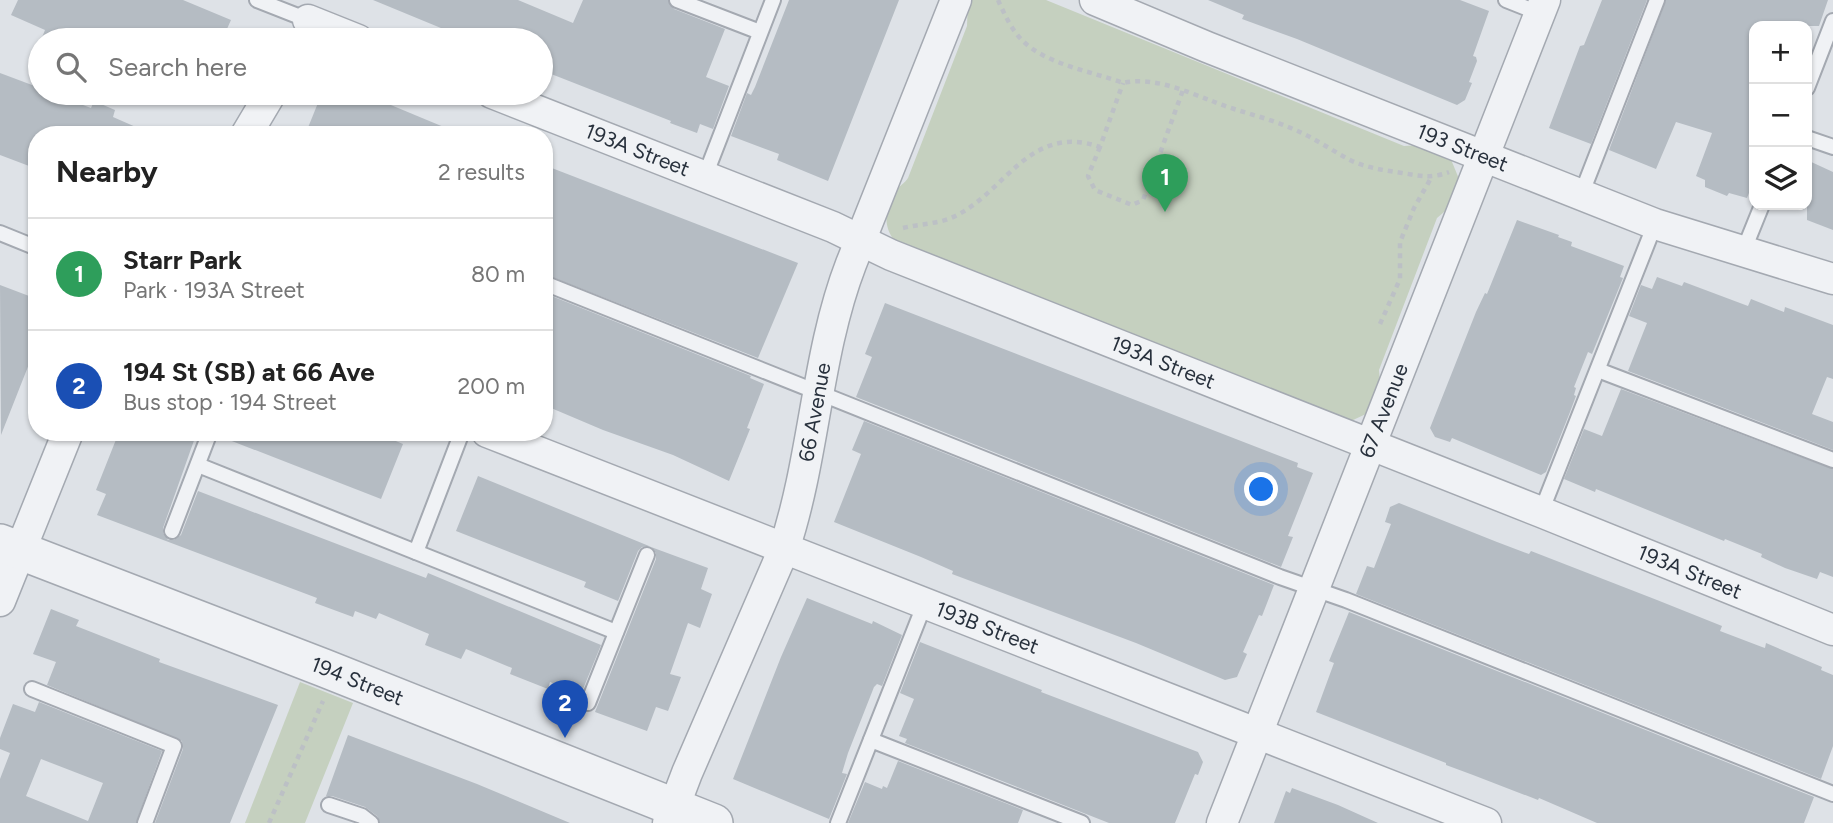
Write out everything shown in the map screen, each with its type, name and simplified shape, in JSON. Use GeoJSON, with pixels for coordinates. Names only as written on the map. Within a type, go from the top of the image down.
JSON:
{"type":"FeatureCollection","features":[{"type":"Feature","properties":{"kind":"street","name":"66 Avenue"},"geometry":{"type":"LineString","coordinates":[[671,815],[784,549],[794,519],[818,391],[841,296],[956,0]]}},
{"type":"Feature","properties":{"kind":"street","name":"193 Street"},"geometry":{"type":"LineString","coordinates":[[1095,0],[1655,224],[1833,279]]}},
{"type":"Feature","properties":{"kind":"street","name":"67 Avenue"},"geometry":{"type":"LineString","coordinates":[[1222,823],[1542,7]]}},
{"type":"Feature","properties":{"kind":"street"},"geometry":{"type":"LineString","coordinates":[[308,20],[328,28]]}},
{"type":"Feature","properties":{"kind":"street"},"geometry":{"type":"LineString","coordinates":[[251,126],[264,105]]}},
{"type":"Feature","properties":{"kind":"street","name":"193A Street"},"geometry":{"type":"LineString","coordinates":[[523,105],[833,227],[891,256],[1833,630]]}},
{"type":"Feature","properties":{"kind":"street"},"geometry":{"type":"LineString","coordinates":[[0,601],[10,547],[63,441]]}},
{"type":"Feature","properties":{"kind":"street","name":"193B Street"},"geometry":{"type":"LineString","coordinates":[[510,441],[1486,823]]}},
{"type":"Feature","properties":{"kind":"street","name":"194 Street"},"geometry":{"type":"LineString","coordinates":[[10,547],[324,668],[671,815],[714,823]]}},
{"type":"Feature","properties":{"kind":"lane"},"geometry":{"type":"LineString","coordinates":[[257,0],[308,20]]}},
{"type":"Feature","properties":{"kind":"lane"},"geometry":{"type":"LineString","coordinates":[[677,0],[760,32]]}},
{"type":"Feature","properties":{"kind":"lane"},"geometry":{"type":"LineString","coordinates":[[705,176],[773,0]]}},
{"type":"Feature","properties":{"kind":"lane"},"geometry":{"type":"LineString","coordinates":[[1506,0],[1542,7]]}},
{"type":"Feature","properties":{"kind":"lane"},"geometry":{"type":"LineString","coordinates":[[1581,195],[1657,0]]}},
{"type":"Feature","properties":{"kind":"lane"},"geometry":{"type":"LineString","coordinates":[[1809,84],[1833,20]]}},
{"type":"Feature","properties":{"kind":"lane"},"geometry":{"type":"LineString","coordinates":[[1812,140],[1833,147]]}},
{"type":"Feature","properties":{"kind":"lane"},"geometry":{"type":"LineString","coordinates":[[1743,252],[1760,210]]}},
{"type":"Feature","properties":{"kind":"lane"},"geometry":{"type":"LineString","coordinates":[[1541,512],[1655,224]]}},
{"type":"Feature","properties":{"kind":"lane"},"geometry":{"type":"LineString","coordinates":[[0,233],[28,244]]}},
{"type":"Feature","properties":{"kind":"lane"},"geometry":{"type":"LineString","coordinates":[[553,287],[1833,794]]}},
{"type":"Feature","properties":{"kind":"lane"},"geometry":{"type":"LineString","coordinates":[[1598,370],[1833,460]]}},
{"type":"Feature","properties":{"kind":"lane"},"geometry":{"type":"LineString","coordinates":[[172,531],[207,441]]}},
{"type":"Feature","properties":{"kind":"lane"},"geometry":{"type":"LineString","coordinates":[[416,552],[459,441]]}},
{"type":"Feature","properties":{"kind":"lane"},"geometry":{"type":"LineString","coordinates":[[198,465],[616,632]]}},
{"type":"Feature","properties":{"kind":"lane"},"geometry":{"type":"LineString","coordinates":[[588,703],[647,555]]}},
{"type":"Feature","properties":{"kind":"lane"},"geometry":{"type":"LineString","coordinates":[[838,823],[925,603]]}},
{"type":"Feature","properties":{"kind":"lane"},"geometry":{"type":"LineString","coordinates":[[32,689],[174,746],[145,823]]}},
{"type":"Feature","properties":{"kind":"lane"},"geometry":{"type":"LineString","coordinates":[[871,740],[1082,823]]}},
{"type":"Feature","properties":{"kind":"lane"},"geometry":{"type":"LineString","coordinates":[[329,805],[362,816],[371,823]]}},
{"type":"Feature","properties":{"kind":"path"},"geometry":{"type":"LineString","coordinates":[[998,0],[1019,37],[1032,50],[1049,58],[1123,83],[1153,83],[1184,90],[1234,110],[1292,128],[1351,160],[1375,169],[1431,178],[1455,170]]}},
{"type":"Feature","properties":{"kind":"path"},"geometry":{"type":"LineString","coordinates":[[1123,83],[1088,176],[1095,190],[1132,205],[1143,200],[1184,90]]}},
{"type":"Feature","properties":{"kind":"path"},"geometry":{"type":"LineString","coordinates":[[903,228],[952,218],[974,205],[1024,159],[1039,151],[1066,141],[1082,141],[1100,147]]}},
{"type":"Feature","properties":{"kind":"path"},"geometry":{"type":"LineString","coordinates":[[1380,324],[1400,279],[1400,242],[1414,208],[1431,178]]}},
{"type":"Feature","properties":{"kind":"path"},"geometry":{"type":"LineString","coordinates":[[269,823],[323,701]]}},
{"type":"Feature","properties":{"kind":"green space"},"geometry":{"type":"Polygon","coordinates":[[[968,0],[1046,0],[1404,146],[1421,145],[1450,157],[1459,179],[1451,206],[1437,218],[1379,370],[1380,382],[1368,413],[1351,421],[895,241],[887,223],[889,203],[908,178],[967,26],[968,0]]]}},
{"type":"Feature","properties":{"kind":"green space"},"geometry":{"type":"Polygon","coordinates":[[[300,682],[353,703],[305,823],[245,823],[300,682]]]}},
{"type":"Feature","properties":{"kind":"building"},"geometry":{"type":"Polygon","coordinates":[[[18,0],[183,0],[231,20],[227,28],[40,28],[11,15],[18,0]]]}},
{"type":"Feature","properties":{"kind":"building"},"geometry":{"type":"Polygon","coordinates":[[[373,0],[518,0],[573,23],[583,0],[668,0],[674,9],[725,29],[706,77],[729,86],[713,129],[700,124],[697,133],[553,75],[553,28],[441,28],[373,0]]]}},
{"type":"Feature","properties":{"kind":"building"},"geometry":{"type":"Polygon","coordinates":[[[789,0],[899,0],[828,181],[777,160],[779,154],[731,136],[747,93],[751,95],[755,87],[789,0]]]}},
{"type":"Feature","properties":{"kind":"building"},"geometry":{"type":"Polygon","coordinates":[[[1208,0],[1460,0],[1489,11],[1473,56],[1477,61],[1469,82],[1472,83],[1465,100],[1457,105],[1242,19],[1244,15],[1208,0]]]}},
{"type":"Feature","properties":{"kind":"building"},"geometry":{"type":"Polygon","coordinates":[[[1602,0],[1647,0],[1591,144],[1549,128],[1580,46],[1584,45],[1602,0]]]}},
{"type":"Feature","properties":{"kind":"building"},"geometry":{"type":"Polygon","coordinates":[[[1666,0],[1828,0],[1819,26],[1812,26],[1812,21],[1749,21],[1747,198],[1729,193],[1727,196],[1705,187],[1705,180],[1696,176],[1712,133],[1676,122],[1656,169],[1609,150],[1666,0]]]}},
{"type":"Feature","properties":{"kind":"building"},"geometry":{"type":"Polygon","coordinates":[[[0,73],[28,84],[28,105],[83,105],[91,108],[92,105],[103,105],[115,110],[113,117],[134,126],[28,126],[28,166],[0,155],[0,73]]]}},
{"type":"Feature","properties":{"kind":"building"},"geometry":{"type":"Polygon","coordinates":[[[317,105],[391,105],[441,126],[309,126],[317,105]]]}},
{"type":"Feature","properties":{"kind":"building"},"geometry":{"type":"Polygon","coordinates":[[[1812,162],[1833,172],[1833,230],[1807,220],[1807,210],[1812,210],[1812,162]]]}},
{"type":"Feature","properties":{"kind":"building"},"geometry":{"type":"Polygon","coordinates":[[[553,168],[798,263],[758,358],[553,278],[553,168]]]}},
{"type":"Feature","properties":{"kind":"building"},"geometry":{"type":"Polygon","coordinates":[[[1517,220],[1559,235],[1558,237],[1572,242],[1571,246],[1624,266],[1620,277],[1623,278],[1592,354],[1588,352],[1574,387],[1576,396],[1570,412],[1546,472],[1541,475],[1452,438],[1450,442],[1435,437],[1430,428],[1476,312],[1485,293],[1487,294],[1517,220]]]}},
{"type":"Feature","properties":{"kind":"building"},"geometry":{"type":"Polygon","coordinates":[[[1657,277],[1682,286],[1684,282],[1748,306],[1751,299],[1784,312],[1785,307],[1833,325],[1833,379],[1827,377],[1812,414],[1833,422],[1833,450],[1628,371],[1647,323],[1629,316],[1641,285],[1652,289],[1657,277]]]}},
{"type":"Feature","properties":{"kind":"building"},"geometry":{"type":"Polygon","coordinates":[[[0,285],[28,296],[28,367],[1,435],[0,285]]]}},
{"type":"Feature","properties":{"kind":"building"},"geometry":{"type":"Polygon","coordinates":[[[553,297],[751,376],[750,378],[764,384],[747,428],[750,429],[729,481],[673,455],[553,409],[553,297]]]}},
{"type":"Feature","properties":{"kind":"building"},"geometry":{"type":"Polygon","coordinates":[[[885,303],[1298,463],[1297,467],[1313,473],[1288,536],[1293,537],[1281,567],[856,397],[872,357],[865,354],[885,303]]]}},
{"type":"Feature","properties":{"kind":"building"},"geometry":{"type":"Polygon","coordinates":[[[1621,389],[1833,469],[1833,577],[1820,572],[1817,579],[1785,568],[1761,557],[1762,554],[1725,539],[1724,541],[1596,489],[1595,492],[1564,479],[1584,429],[1602,436],[1621,389]]]}},
{"type":"Feature","properties":{"kind":"building"},"geometry":{"type":"Polygon","coordinates":[[[864,421],[1274,585],[1262,616],[1259,615],[1243,652],[1247,654],[1237,677],[1225,680],[1136,643],[952,574],[953,571],[834,522],[861,454],[852,450],[864,421]]]}},
{"type":"Feature","properties":{"kind":"building"},"geometry":{"type":"Polygon","coordinates":[[[115,441],[194,441],[163,528],[168,540],[174,540],[181,535],[198,491],[426,578],[428,573],[601,645],[581,694],[550,682],[548,689],[510,674],[512,668],[466,649],[461,659],[425,645],[429,634],[379,613],[376,619],[355,611],[353,617],[315,603],[317,598],[97,515],[106,494],[96,490],[115,441]]]}},
{"type":"Feature","properties":{"kind":"building"},"geometry":{"type":"Polygon","coordinates":[[[232,441],[396,441],[403,444],[381,499],[232,441]]]}},
{"type":"Feature","properties":{"kind":"building"},"geometry":{"type":"Polygon","coordinates":[[[478,476],[649,546],[638,551],[618,601],[584,587],[586,582],[456,531],[478,476]]]}},
{"type":"Feature","properties":{"kind":"building"},"geometry":{"type":"Polygon","coordinates":[[[1399,503],[1657,600],[1722,626],[1720,631],[1765,648],[1766,643],[1822,667],[1821,670],[1833,675],[1833,746],[1821,779],[1356,594],[1367,566],[1374,568],[1391,524],[1385,522],[1390,507],[1399,503]]]}},
{"type":"Feature","properties":{"kind":"building"},"geometry":{"type":"Polygon","coordinates":[[[651,547],[708,568],[701,589],[712,594],[700,628],[688,623],[670,674],[681,677],[668,711],[656,707],[647,731],[595,712],[656,559],[656,553],[651,547]]]}},
{"type":"Feature","properties":{"kind":"building"},"geometry":{"type":"Polygon","coordinates":[[[807,598],[872,624],[873,621],[902,635],[882,686],[877,684],[874,687],[848,753],[842,773],[847,774],[829,819],[733,779],[807,598]]]}},
{"type":"Feature","properties":{"kind":"building"},"geometry":{"type":"Polygon","coordinates":[[[51,609],[79,620],[76,626],[160,659],[159,662],[278,705],[230,823],[155,823],[183,749],[182,741],[47,685],[56,662],[33,654],[51,609]]]}},
{"type":"Feature","properties":{"kind":"building"},"geometry":{"type":"Polygon","coordinates":[[[1349,612],[1814,797],[1804,823],[1597,823],[1316,712],[1334,663],[1329,661],[1349,612]]]}},
{"type":"Feature","properties":{"kind":"building"},"geometry":{"type":"Polygon","coordinates":[[[920,642],[1198,752],[1203,762],[1198,775],[1195,774],[1175,823],[1109,823],[905,743],[907,739],[899,736],[914,699],[900,693],[920,642]]]}},
{"type":"Feature","properties":{"kind":"building"},"geometry":{"type":"Polygon","coordinates":[[[39,702],[162,751],[136,823],[0,823],[0,779],[10,753],[0,749],[0,738],[13,704],[35,712],[39,702]],[[41,759],[26,796],[88,821],[103,783],[41,759]]]}},
{"type":"Feature","properties":{"kind":"building"},"geometry":{"type":"Polygon","coordinates":[[[348,735],[570,823],[380,823],[377,816],[365,807],[326,796],[348,735]]]}},
{"type":"Feature","properties":{"kind":"building"},"geometry":{"type":"Polygon","coordinates":[[[898,761],[1023,810],[1018,823],[848,823],[865,782],[882,789],[883,786],[887,788],[898,761]]]}},
{"type":"Feature","properties":{"kind":"building"},"geometry":{"type":"Polygon","coordinates":[[[1292,788],[1378,823],[1274,823],[1286,791],[1290,793],[1292,788]]]}},
{"type":"Feature","properties":{"kind":"place","name":"Starr Park"},"geometry":{"type":"Point","coordinates":[1165,212]}},
{"type":"Feature","properties":{"kind":"place","name":"194 St (SB) at 66 Ave"},"geometry":{"type":"Point","coordinates":[565,738]}}]}
